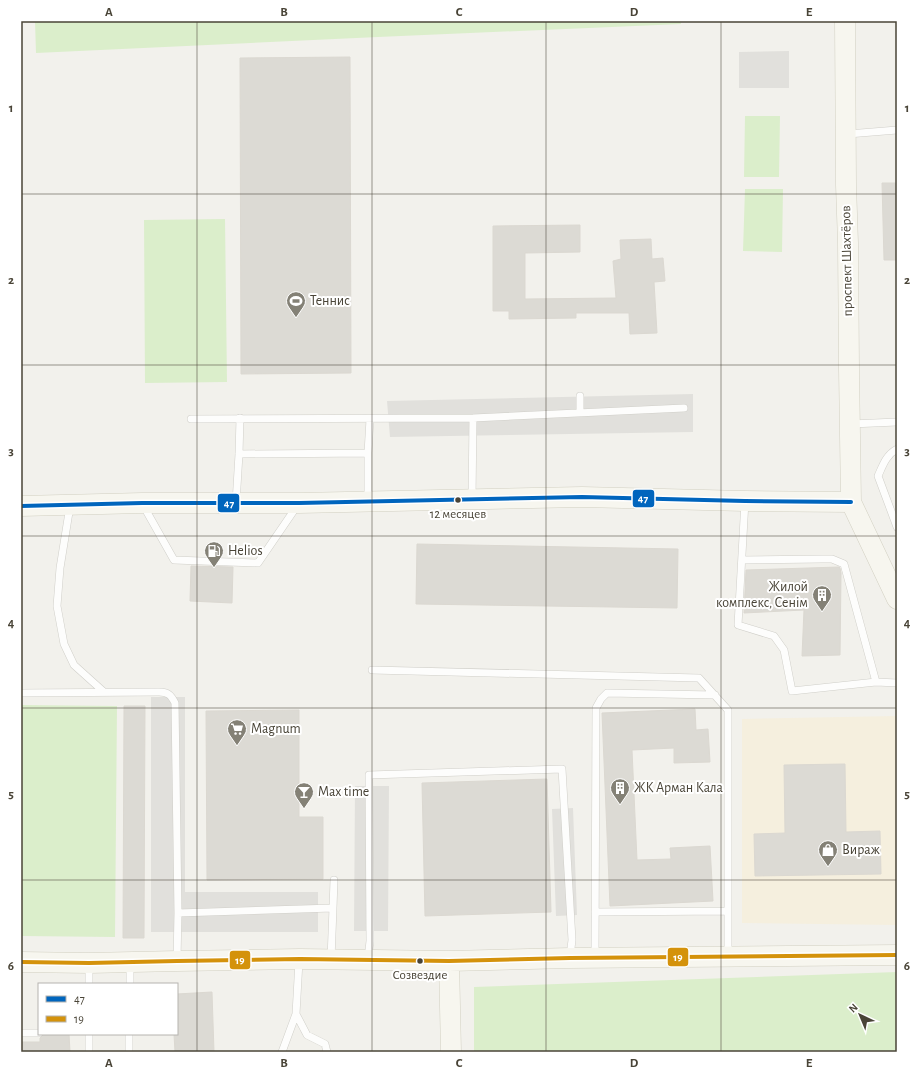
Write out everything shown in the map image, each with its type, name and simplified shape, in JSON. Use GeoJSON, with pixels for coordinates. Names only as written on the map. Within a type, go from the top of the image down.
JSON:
{"type":"FeatureCollection","features":[{"type":"Feature","properties":{"kind":"main road","name":"проспект Шахтёров"},"geometry":{"type":"LineString","coordinates":[[845,21],[851,502],[897,599]]}},
{"type":"Feature","properties":{"kind":"main road"},"geometry":{"type":"LineString","coordinates":[[21,506],[142,503],[299,503],[582,497],[851,502]]}},
{"type":"Feature","properties":{"kind":"main road"},"geometry":{"type":"LineString","coordinates":[[21,962],[89,963],[300,959],[449,961],[570,958],[897,955]]}},
{"type":"Feature","properties":{"kind":"main road"},"geometry":{"type":"LineString","coordinates":[[449,961],[451,1052]]}},
{"type":"Feature","properties":{"kind":"lane"},"geometry":{"type":"LineString","coordinates":[[846,134],[897,130]]}},
{"type":"Feature","properties":{"kind":"lane"},"geometry":{"type":"LineString","coordinates":[[580,396],[580,413]]}},
{"type":"Feature","properties":{"kind":"lane"},"geometry":{"type":"LineString","coordinates":[[191,419],[473,418],[684,408]]}},
{"type":"Feature","properties":{"kind":"lane"},"geometry":{"type":"LineString","coordinates":[[236,503],[240,418]]}},
{"type":"Feature","properties":{"kind":"lane"},"geometry":{"type":"LineString","coordinates":[[472,499],[473,418]]}},
{"type":"Feature","properties":{"kind":"lane"},"geometry":{"type":"LineString","coordinates":[[368,501],[370,419]]}},
{"type":"Feature","properties":{"kind":"lane"},"geometry":{"type":"LineString","coordinates":[[849,424],[897,422]]}},
{"type":"Feature","properties":{"kind":"lane"},"geometry":{"type":"LineString","coordinates":[[897,449],[891,452],[884,462],[878,476],[897,527]]}},
{"type":"Feature","properties":{"kind":"lane"},"geometry":{"type":"LineString","coordinates":[[239,454],[368,453]]}},
{"type":"Feature","properties":{"kind":"lane"},"geometry":{"type":"LineString","coordinates":[[745,501],[738,625],[774,636],[784,650],[792,691],[876,682],[897,682]]}},
{"type":"Feature","properties":{"kind":"lane"},"geometry":{"type":"LineString","coordinates":[[142,503],[174,560],[258,562],[299,503]]}},
{"type":"Feature","properties":{"kind":"lane"},"geometry":{"type":"LineString","coordinates":[[70,505],[60,568],[57,606],[64,644],[74,665],[104,692]]}},
{"type":"Feature","properties":{"kind":"lane"},"geometry":{"type":"LineString","coordinates":[[742,560],[832,559],[844,564],[876,682]]}},
{"type":"Feature","properties":{"kind":"lane"},"geometry":{"type":"LineString","coordinates":[[372,670],[699,678],[728,710],[728,957]]}},
{"type":"Feature","properties":{"kind":"lane"},"geometry":{"type":"LineString","coordinates":[[21,693],[166,692],[172,697],[175,703],[178,913],[177,961]]}},
{"type":"Feature","properties":{"kind":"lane"},"geometry":{"type":"LineString","coordinates":[[595,958],[596,708],[601,699],[607,693],[715,695]]}},
{"type":"Feature","properties":{"kind":"lane"},"geometry":{"type":"LineString","coordinates":[[368,960],[370,941],[369,775],[562,769],[572,940],[570,958]]}},
{"type":"Feature","properties":{"kind":"lane"},"geometry":{"type":"LineString","coordinates":[[331,960],[334,880]]}},
{"type":"Feature","properties":{"kind":"lane"},"geometry":{"type":"LineString","coordinates":[[178,913],[333,908]]}},
{"type":"Feature","properties":{"kind":"lane"},"geometry":{"type":"LineString","coordinates":[[595,912],[728,911]]}},
{"type":"Feature","properties":{"kind":"lane"},"geometry":{"type":"LineString","coordinates":[[282,1052],[296,1014],[300,959]]}},
{"type":"Feature","properties":{"kind":"lane"},"geometry":{"type":"LineString","coordinates":[[130,962],[130,983]]}},
{"type":"Feature","properties":{"kind":"lane"},"geometry":{"type":"LineString","coordinates":[[89,963],[89,983]]}},
{"type":"Feature","properties":{"kind":"lane"},"geometry":{"type":"LineString","coordinates":[[296,1014],[307,1034],[325,1044],[327,1052]]}},
{"type":"Feature","properties":{"kind":"lane"},"geometry":{"type":"LineString","coordinates":[[21,1033],[38,1032]]}},
{"type":"Feature","properties":{"kind":"lane"},"geometry":{"type":"LineString","coordinates":[[89,1035],[89,1052]]}},
{"type":"Feature","properties":{"kind":"lane"},"geometry":{"type":"LineString","coordinates":[[129,1035],[129,1052]]}},
{"type":"Feature","properties":{"kind":"shaded area"},"geometry":{"type":"Polygon","coordinates":[[[789,51],[789,88],[739,88],[739,52],[789,51]]]}},
{"type":"Feature","properties":{"kind":"shaded area"},"geometry":{"type":"Polygon","coordinates":[[[693,394],[693,432],[390,437],[387,401],[693,394]]]}},
{"type":"Feature","properties":{"kind":"shaded area"},"geometry":{"type":"Polygon","coordinates":[[[151,697],[185,697],[185,892],[318,892],[318,932],[151,932],[151,697]]]}},
{"type":"Feature","properties":{"kind":"shaded area"},"geometry":{"type":"Polygon","coordinates":[[[897,716],[897,925],[742,923],[742,719],[897,716]]]}},
{"type":"Feature","properties":{"kind":"shaded area"},"geometry":{"type":"Polygon","coordinates":[[[355,786],[389,786],[388,931],[354,931],[355,786]]]}},
{"type":"Feature","properties":{"kind":"shaded area"},"geometry":{"type":"Polygon","coordinates":[[[573,808],[577,915],[556,916],[552,809],[573,808]]]}},
{"type":"Feature","properties":{"kind":"green space"},"geometry":{"type":"Polygon","coordinates":[[[35,21],[680,21],[681,24],[36,53],[35,21]]]}},
{"type":"Feature","properties":{"kind":"green space"},"geometry":{"type":"Polygon","coordinates":[[[745,116],[780,116],[779,177],[744,177],[745,116]]]}},
{"type":"Feature","properties":{"kind":"green space"},"geometry":{"type":"Polygon","coordinates":[[[745,189],[783,189],[782,252],[743,251],[745,189]]]}},
{"type":"Feature","properties":{"kind":"green space"},"geometry":{"type":"Polygon","coordinates":[[[225,219],[227,382],[145,383],[144,220],[225,219]]]}},
{"type":"Feature","properties":{"kind":"green space"},"geometry":{"type":"Polygon","coordinates":[[[21,705],[117,706],[115,937],[21,936],[21,705]]]}},
{"type":"Feature","properties":{"kind":"green space"},"geometry":{"type":"Polygon","coordinates":[[[897,972],[897,1052],[474,1052],[474,987],[897,972]]]}},
{"type":"Feature","properties":{"kind":"building"},"geometry":{"type":"Polygon","coordinates":[[[350,57],[351,373],[241,374],[240,58],[350,57]]]}},
{"type":"Feature","properties":{"kind":"building"},"geometry":{"type":"Polygon","coordinates":[[[882,183],[897,183],[897,260],[884,260],[882,183]]]}},
{"type":"Feature","properties":{"kind":"building"},"geometry":{"type":"Polygon","coordinates":[[[580,225],[580,252],[525,253],[525,299],[616,298],[613,261],[621,259],[620,240],[651,239],[652,259],[663,258],[665,281],[654,282],[657,333],[630,334],[629,313],[576,313],[576,318],[509,319],[509,311],[493,311],[493,226],[580,225]]]}},
{"type":"Feature","properties":{"kind":"building","name":"12 месяцев"},"geometry":{"type":"Polygon","coordinates":[[[417,544],[678,549],[677,608],[416,604],[417,544]]]}},
{"type":"Feature","properties":{"kind":"building"},"geometry":{"type":"Polygon","coordinates":[[[191,566],[233,567],[232,603],[190,601],[191,566]]]}},
{"type":"Feature","properties":{"kind":"building","name":"Жилой комплекс, Сенiм"},"geometry":{"type":"Polygon","coordinates":[[[839,567],[841,573],[840,655],[802,656],[804,610],[744,613],[746,570],[839,567]]]}},
{"type":"Feature","properties":{"kind":"building"},"geometry":{"type":"Polygon","coordinates":[[[124,706],[145,706],[144,938],[123,938],[124,706]]]}},
{"type":"Feature","properties":{"kind":"building","name":"ЖК Арман Кала"},"geometry":{"type":"Polygon","coordinates":[[[695,709],[696,730],[708,729],[710,762],[674,763],[674,748],[632,750],[637,860],[671,859],[670,848],[710,846],[713,901],[610,906],[602,713],[695,709]]]}},
{"type":"Feature","properties":{"kind":"building"},"geometry":{"type":"Polygon","coordinates":[[[299,710],[299,817],[323,817],[323,879],[207,880],[206,711],[299,710]]]}},
{"type":"Feature","properties":{"kind":"building"},"geometry":{"type":"Polygon","coordinates":[[[845,764],[846,832],[880,831],[881,874],[755,876],[754,834],[785,833],[784,765],[845,764]]]}},
{"type":"Feature","properties":{"kind":"building"},"geometry":{"type":"Polygon","coordinates":[[[547,779],[551,912],[425,916],[422,783],[547,779]]]}},
{"type":"Feature","properties":{"kind":"building"},"geometry":{"type":"Polygon","coordinates":[[[212,992],[214,1052],[175,1052],[174,1035],[178,1035],[178,994],[212,992]]]}},
{"type":"Feature","properties":{"kind":"building"},"geometry":{"type":"Polygon","coordinates":[[[43,1035],[69,1035],[70,1052],[21,1052],[21,1042],[40,1042],[40,1038],[43,1035]]]}},
{"type":"Feature","properties":{"kind":"transit line","name":"47"},"geometry":{"type":"LineString","coordinates":[[21,506],[142,503],[299,503],[582,497],[851,502]]}},
{"type":"Feature","properties":{"kind":"transit line","name":"19"},"geometry":{"type":"LineString","coordinates":[[21,962],[89,963],[300,959],[449,961],[570,958],[897,955]]}},
{"type":"Feature","properties":{"kind":"place","name":"Теннис"},"geometry":{"type":"Point","coordinates":[296,318]}},
{"type":"Feature","properties":{"kind":"place","name":"12 месяцев"},"geometry":{"type":"Point","coordinates":[458,500]}},
{"type":"Feature","properties":{"kind":"place","name":"Helios"},"geometry":{"type":"Point","coordinates":[214,568]}},
{"type":"Feature","properties":{"kind":"place","name":"Жилой комплекс, Сенiм"},"geometry":{"type":"Point","coordinates":[822,612]}},
{"type":"Feature","properties":{"kind":"place","name":"Magnum"},"geometry":{"type":"Point","coordinates":[237,746]}},
{"type":"Feature","properties":{"kind":"place","name":"ЖК Арман Кала"},"geometry":{"type":"Point","coordinates":[620,805]}},
{"type":"Feature","properties":{"kind":"place","name":"Max time"},"geometry":{"type":"Point","coordinates":[304,809]}},
{"type":"Feature","properties":{"kind":"place","name":"Вираж"},"geometry":{"type":"Point","coordinates":[828,867]}},
{"type":"Feature","properties":{"kind":"place","name":"Созвездие"},"geometry":{"type":"Point","coordinates":[420,961]}}]}
